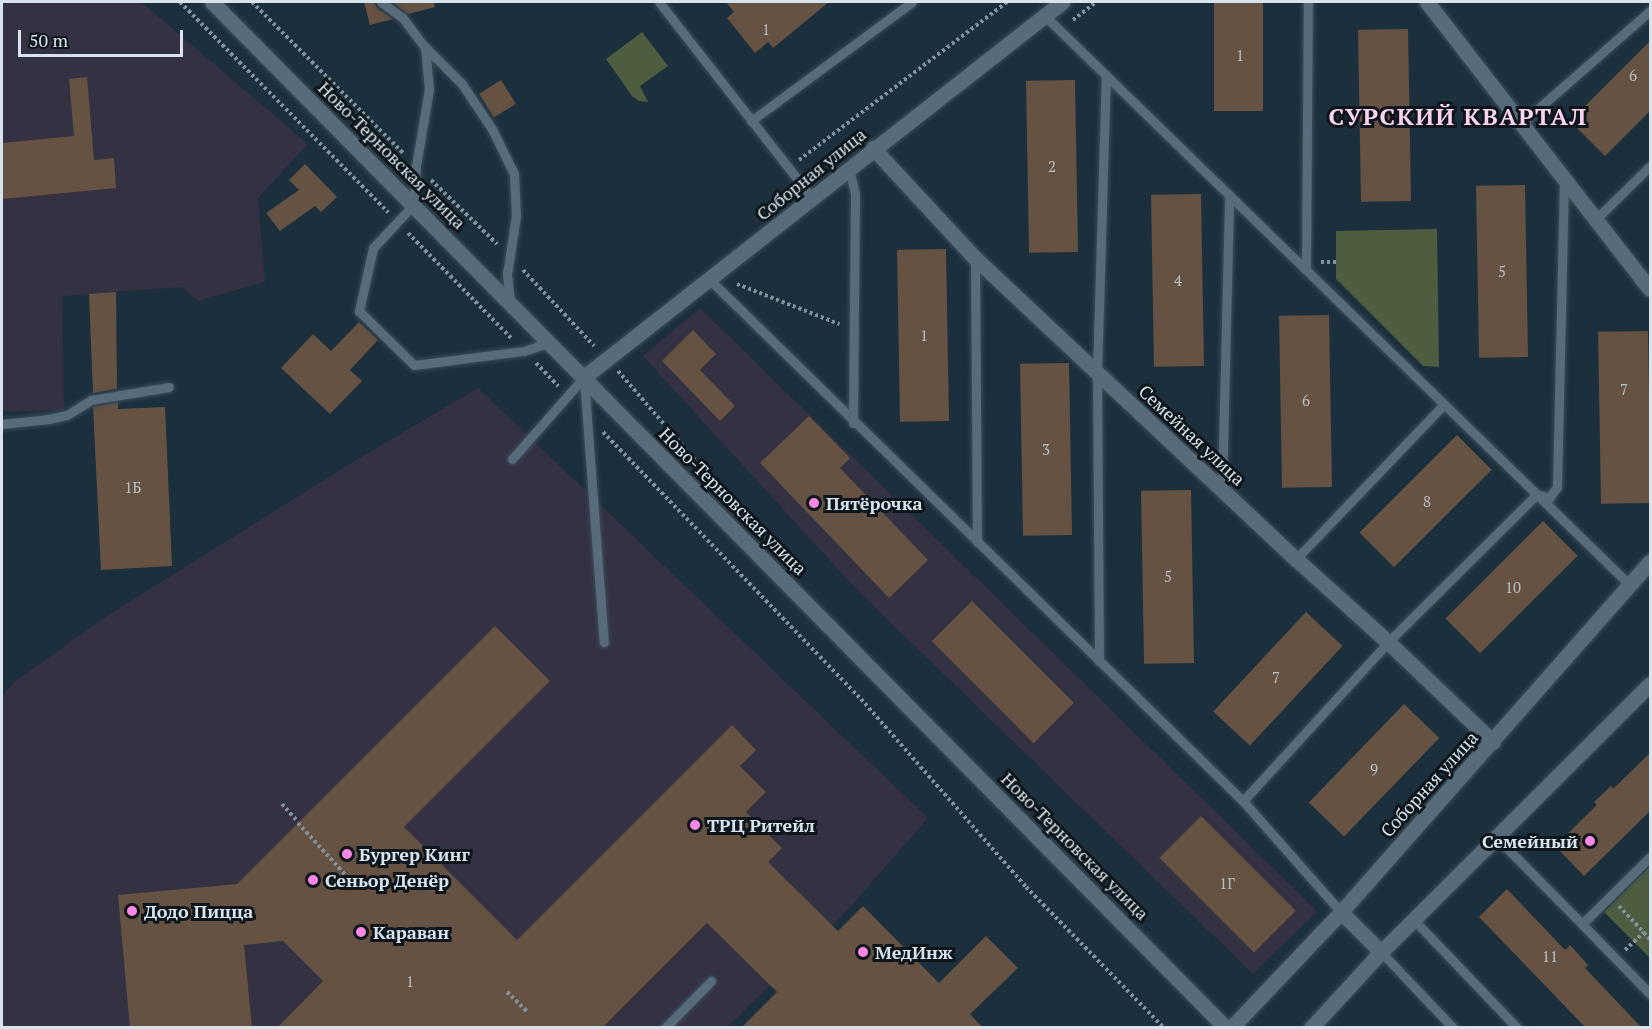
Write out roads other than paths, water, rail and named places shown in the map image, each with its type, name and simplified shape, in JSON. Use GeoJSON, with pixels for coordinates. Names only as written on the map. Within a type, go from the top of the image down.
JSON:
{"type":"FeatureCollection","features":[{"type":"Feature","properties":{"kind":"street","name":"Ново-Терновская улица"},"geometry":{"type":"LineString","coordinates":[[212,2],[1226,1028]]}},
{"type":"Feature","properties":{"kind":"street","name":"Соборная улица"},"geometry":{"type":"LineString","coordinates":[[584,376],[1062,2]]}},
{"type":"Feature","properties":{"kind":"street"},"geometry":{"type":"LineString","coordinates":[[1427,2],[1523,122],[1650,289]]}},
{"type":"Feature","properties":{"kind":"street","name":"Семейная улица"},"geometry":{"type":"LineString","coordinates":[[873,148],[975,258],[1096,374],[1388,642],[1493,742]]}},
{"type":"Feature","properties":{"kind":"street","name":"Соборная улица"},"geometry":{"type":"LineString","coordinates":[[1231,1028],[1341,912],[1650,562]]}},
{"type":"Feature","properties":{"kind":"street"},"geometry":{"type":"LineString","coordinates":[[1311,1028],[1413,919],[1650,684]]}},
{"type":"Feature","properties":{"kind":"street"},"geometry":{"type":"LineString","coordinates":[[1341,912],[1381,952]]}},
{"type":"Feature","properties":{"kind":"lane"},"geometry":{"type":"LineString","coordinates":[[381,2],[402,17],[424,47],[462,84],[492,129],[514,174],[516,216],[507,274],[510,302]]}},
{"type":"Feature","properties":{"kind":"lane"},"geometry":{"type":"LineString","coordinates":[[659,2],[813,199]]}},
{"type":"Feature","properties":{"kind":"lane"},"geometry":{"type":"LineString","coordinates":[[751,121],[912,2]]}},
{"type":"Feature","properties":{"kind":"lane"},"geometry":{"type":"LineString","coordinates":[[1306,270],[1308,2]]}},
{"type":"Feature","properties":{"kind":"lane"},"geometry":{"type":"LineString","coordinates":[[1523,122],[1650,11]]}},
{"type":"Feature","properties":{"kind":"lane"},"geometry":{"type":"LineString","coordinates":[[1044,15],[1630,585]]}},
{"type":"Feature","properties":{"kind":"lane"},"geometry":{"type":"LineString","coordinates":[[424,47],[429,89],[416,166],[414,204],[373,248],[359,311],[414,365],[524,351],[550,342]]}},
{"type":"Feature","properties":{"kind":"lane"},"geometry":{"type":"LineString","coordinates":[[1099,661],[1096,374],[1106,75]]}},
{"type":"Feature","properties":{"kind":"lane"},"geometry":{"type":"LineString","coordinates":[[1597,218],[1650,166]]}},
{"type":"Feature","properties":{"kind":"lane"},"geometry":{"type":"LineString","coordinates":[[849,168],[855,194],[853,423]]}},
{"type":"Feature","properties":{"kind":"lane"},"geometry":{"type":"LineString","coordinates":[[1537,495],[1549,498],[1557,487],[1564,175]]}},
{"type":"Feature","properties":{"kind":"lane"},"geometry":{"type":"LineString","coordinates":[[1222,490],[1229,195]]}},
{"type":"Feature","properties":{"kind":"lane"},"geometry":{"type":"LineString","coordinates":[[975,258],[977,542]]}},
{"type":"Feature","properties":{"kind":"lane"},"geometry":{"type":"LineString","coordinates":[[709,279],[853,423],[1243,801],[1341,912]]}},
{"type":"Feature","properties":{"kind":"lane"},"geometry":{"type":"LineString","coordinates":[[512,459],[584,376]]}},
{"type":"Feature","properties":{"kind":"lane"},"geometry":{"type":"LineString","coordinates":[[584,376],[604,642]]}},
{"type":"Feature","properties":{"kind":"lane"},"geometry":{"type":"LineString","coordinates":[[2,424],[49,419],[67,415],[91,400],[169,387]]}},
{"type":"Feature","properties":{"kind":"lane"},"geometry":{"type":"LineString","coordinates":[[1296,559],[1444,404]]}},
{"type":"Feature","properties":{"kind":"lane"},"geometry":{"type":"LineString","coordinates":[[1243,801],[1388,642],[1537,495]]}},
{"type":"Feature","properties":{"kind":"lane"},"geometry":{"type":"LineString","coordinates":[[1496,837],[1650,994]]}},
{"type":"Feature","properties":{"kind":"lane"},"geometry":{"type":"LineString","coordinates":[[1582,924],[1650,857]]}},
{"type":"Feature","properties":{"kind":"lane"},"geometry":{"type":"LineString","coordinates":[[1413,919],[1517,1028]]}},
{"type":"Feature","properties":{"kind":"lane"},"geometry":{"type":"LineString","coordinates":[[1381,952],[1453,1028]]}},
{"type":"Feature","properties":{"kind":"lane"},"geometry":{"type":"LineString","coordinates":[[665,1028],[711,981]]}},
{"type":"Feature","properties":{"kind":"place","name":"Пятёрочка"},"geometry":{"type":"Point","coordinates":[814,503]}},
{"type":"Feature","properties":{"kind":"place","name":"ТРЦ Ритейл"},"geometry":{"type":"Point","coordinates":[695,825]}},
{"type":"Feature","properties":{"kind":"place","name":"Семейный"},"geometry":{"type":"Point","coordinates":[1590,841]}},
{"type":"Feature","properties":{"kind":"place","name":"Бургер Кинг"},"geometry":{"type":"Point","coordinates":[347,854]}},
{"type":"Feature","properties":{"kind":"place","name":"Сеньор Денёр"},"geometry":{"type":"Point","coordinates":[313,880]}},
{"type":"Feature","properties":{"kind":"place","name":"Додо Пицца"},"geometry":{"type":"Point","coordinates":[132,911]}},
{"type":"Feature","properties":{"kind":"place","name":"Караван"},"geometry":{"type":"Point","coordinates":[361,932]}},
{"type":"Feature","properties":{"kind":"place","name":"МедИнж"},"geometry":{"type":"Point","coordinates":[863,952]}},
{"type":"Feature","properties":{"kind":"district","name":"СУРСКИЙ КВАРТАЛ"},"geometry":{"type":"Point","coordinates":[1458,117]}}]}
